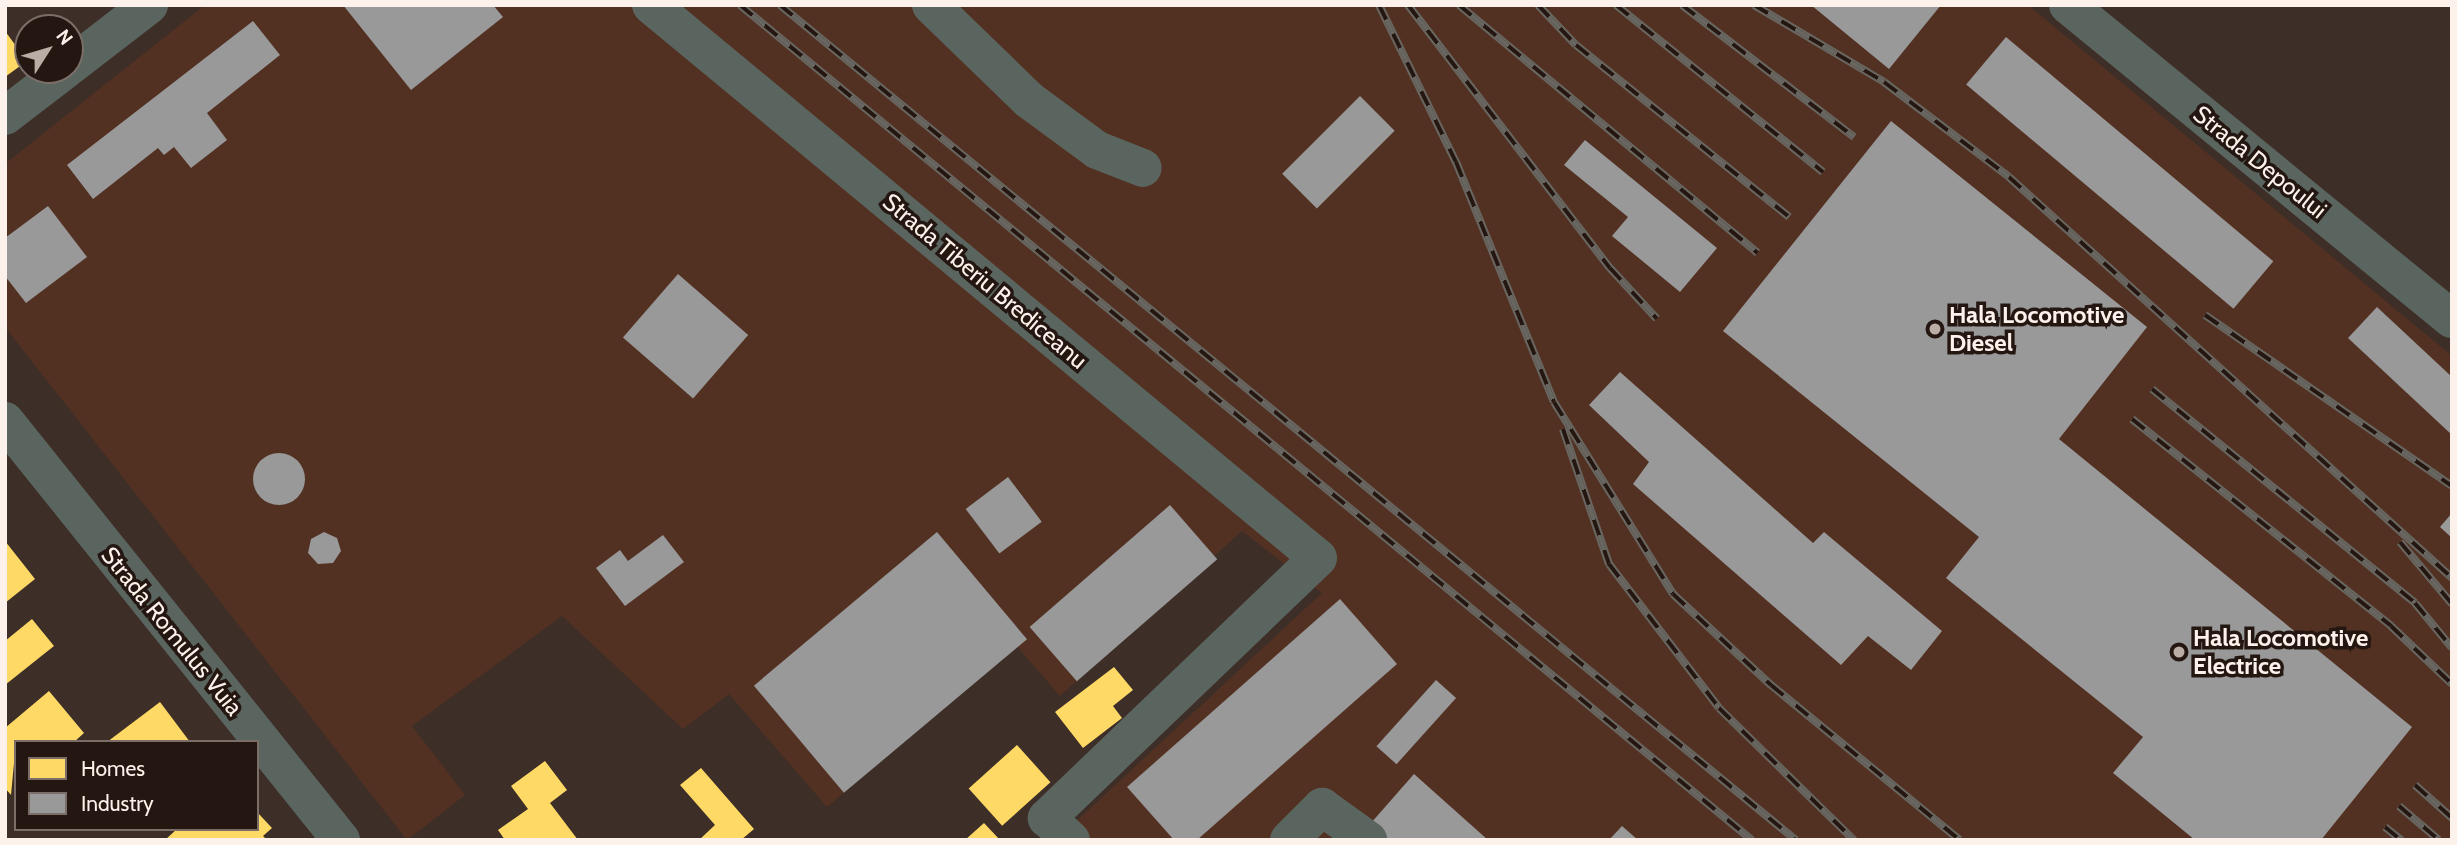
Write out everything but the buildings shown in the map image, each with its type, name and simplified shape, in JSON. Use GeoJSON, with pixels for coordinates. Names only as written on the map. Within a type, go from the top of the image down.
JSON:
{"type":"FeatureCollection","features":[{"type":"Feature","properties":{"kind":"street"},"geometry":{"type":"LineString","coordinates":[[84,55],[149,5]]}},
{"type":"Feature","properties":{"kind":"street","name":"Strada Tiberiu Brediceanu"},"geometry":{"type":"LineString","coordinates":[[651,5],[1318,558],[1046,818],[1071,840]]}},
{"type":"Feature","properties":{"kind":"street"},"geometry":{"type":"LineString","coordinates":[[931,5],[1029,100],[1097,150],[1143,168]]}},
{"type":"Feature","properties":{"kind":"street","name":"Strada Depoului"},"geometry":{"type":"LineString","coordinates":[[2068,5],[2452,319]]}},
{"type":"Feature","properties":{"kind":"street"},"geometry":{"type":"LineString","coordinates":[[5,116],[47,84]]}},
{"type":"Feature","properties":{"kind":"street","name":"Strada Romulus Vuia"},"geometry":{"type":"LineString","coordinates":[[5,421],[341,840]]}},
{"type":"Feature","properties":{"kind":"street"},"geometry":{"type":"LineString","coordinates":[[1289,840],[1322,807],[1368,840]]}},
{"type":"Feature","properties":{"kind":"shaded area"},"geometry":{"type":"Polygon","coordinates":[[[205,5],[2028,5],[2452,356],[2452,840],[1056,840],[1322,593],[1242,531],[1060,696],[1016,645],[827,807],[729,694],[683,729],[562,616],[412,726],[465,795],[407,840],[5,327],[5,164],[205,5]]]}},
{"type":"Feature","properties":{"kind":"railway"},"geometry":{"type":"LineString","coordinates":[[740,5],[1752,840]]}},
{"type":"Feature","properties":{"kind":"railway"},"geometry":{"type":"LineString","coordinates":[[780,5],[1796,840]]}},
{"type":"Feature","properties":{"kind":"railway"},"geometry":{"type":"LineString","coordinates":[[1379,5],[1456,162],[1554,402],[1673,594],[1771,685],[1960,840]]}},
{"type":"Feature","properties":{"kind":"railway"},"geometry":{"type":"LineString","coordinates":[[1408,5],[1610,268],[1657,319]]}},
{"type":"Feature","properties":{"kind":"railway"},"geometry":{"type":"LineString","coordinates":[[1459,5],[1758,253]]}},
{"type":"Feature","properties":{"kind":"railway"},"geometry":{"type":"LineString","coordinates":[[1538,5],[1576,45],[1789,217]]}},
{"type":"Feature","properties":{"kind":"railway"},"geometry":{"type":"LineString","coordinates":[[1616,5],[1823,172]]}},
{"type":"Feature","properties":{"kind":"railway"},"geometry":{"type":"LineString","coordinates":[[1682,5],[1854,137]]}},
{"type":"Feature","properties":{"kind":"railway"},"geometry":{"type":"LineString","coordinates":[[1754,5],[1884,82],[2009,177],[2452,578]]}},
{"type":"Feature","properties":{"kind":"railway"},"geometry":{"type":"LineString","coordinates":[[2205,315],[2452,486]]}},
{"type":"Feature","properties":{"kind":"railway"},"geometry":{"type":"LineString","coordinates":[[2152,389],[2415,603],[2452,648]]}},
{"type":"Feature","properties":{"kind":"railway"},"geometry":{"type":"LineString","coordinates":[[2132,419],[2391,626],[2452,684]]}},
{"type":"Feature","properties":{"kind":"railway"},"geometry":{"type":"LineString","coordinates":[[1563,429],[1609,564],[1719,708],[1854,840]]}},
{"type":"Feature","properties":{"kind":"railway"},"geometry":{"type":"LineString","coordinates":[[2400,542],[2452,604]]}},
{"type":"Feature","properties":{"kind":"railway"},"geometry":{"type":"LineString","coordinates":[[2415,785],[2452,818]]}},
{"type":"Feature","properties":{"kind":"railway"},"geometry":{"type":"LineString","coordinates":[[2399,806],[2439,840]]}},
{"type":"Feature","properties":{"kind":"railway"},"geometry":{"type":"LineString","coordinates":[[2385,827],[2401,840]]}},
{"type":"Feature","properties":{"kind":"place","name":"Hala Locomotive Diesel"},"geometry":{"type":"Point","coordinates":[1935,329]}},
{"type":"Feature","properties":{"kind":"place","name":"Hala Locomotive Electrice"},"geometry":{"type":"Point","coordinates":[2179,652]}}]}
